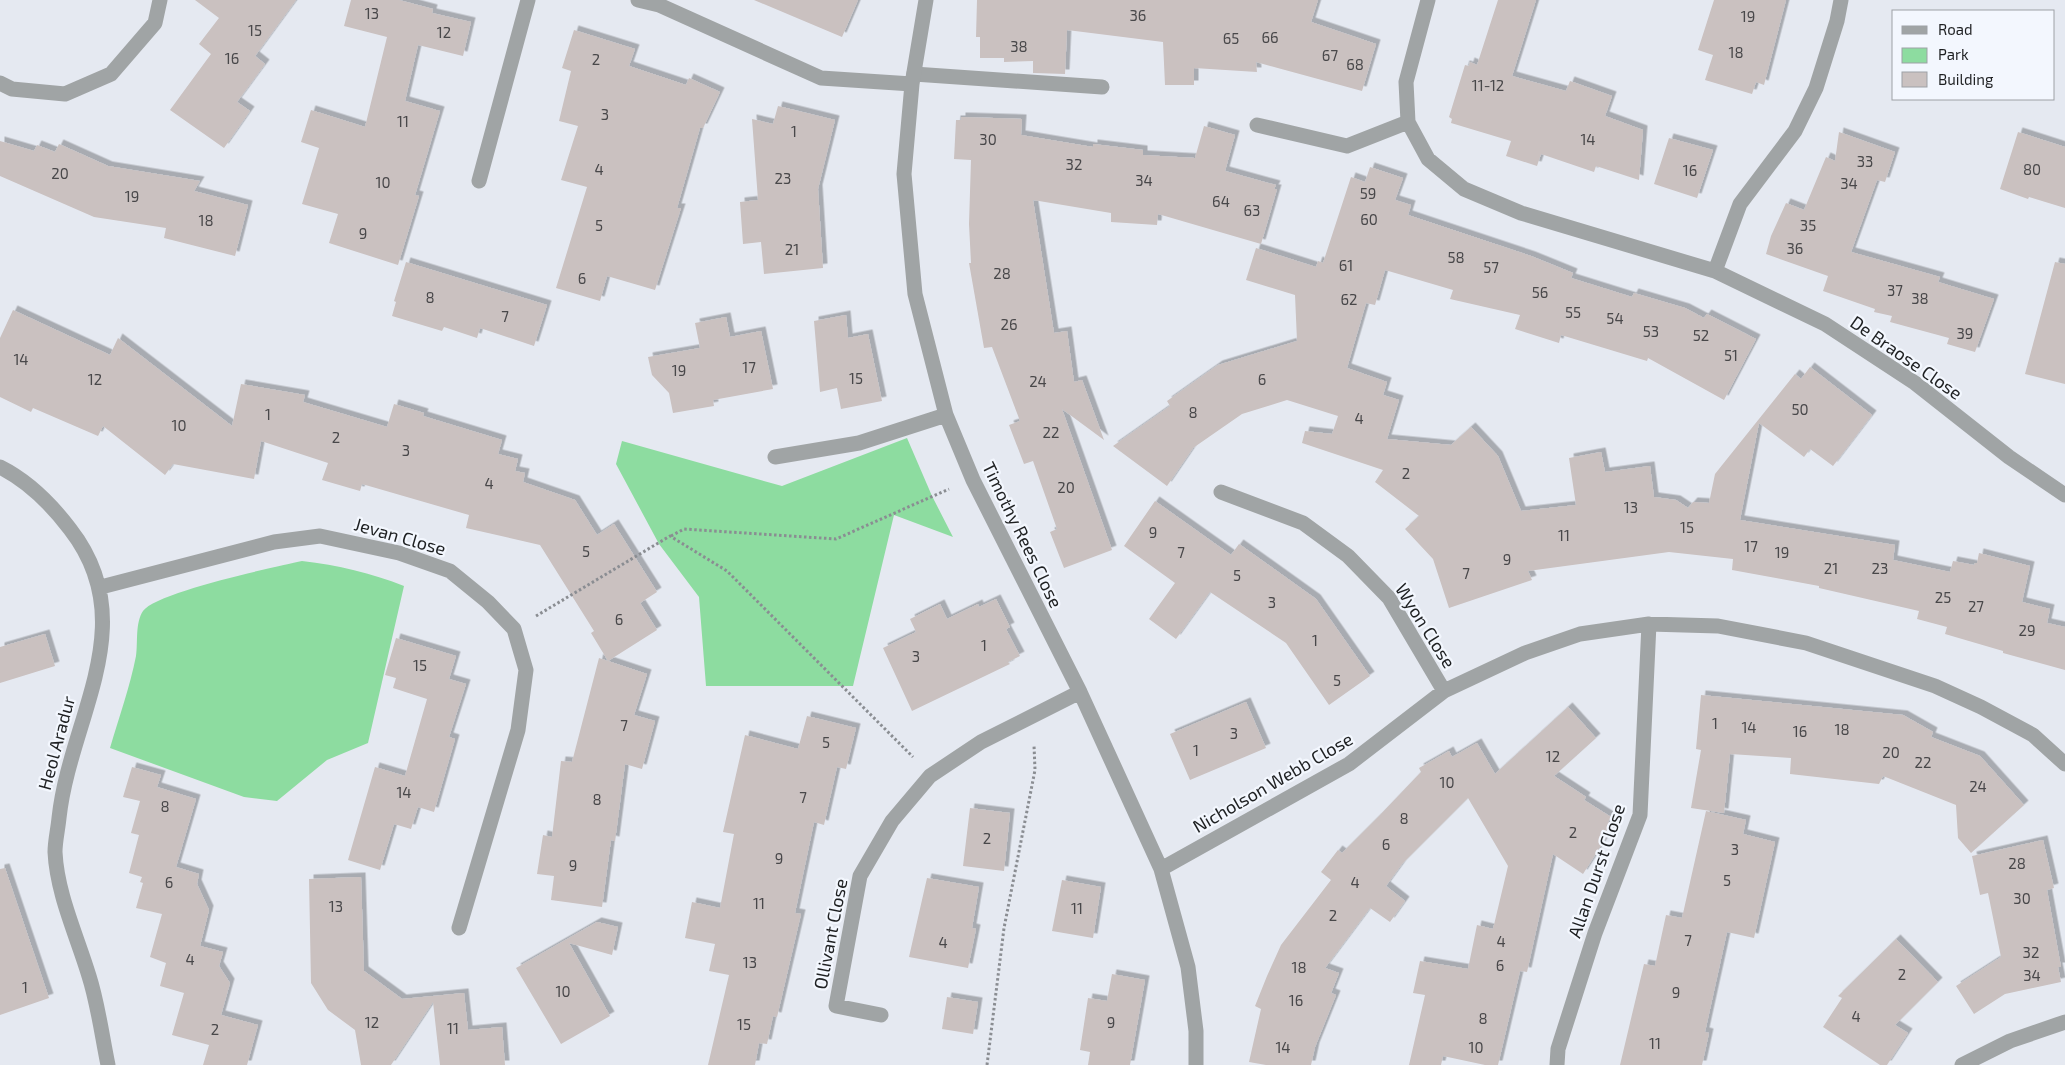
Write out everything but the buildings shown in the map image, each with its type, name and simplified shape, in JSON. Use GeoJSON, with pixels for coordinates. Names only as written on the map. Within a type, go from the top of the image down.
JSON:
{"type":"FeatureCollection","features":[{"type":"Feature","properties":{"kind":"street"},"geometry":{"type":"LineString","coordinates":[[0,83],[12,89],[65,94],[111,74],[156,23],[160,0]]}},
{"type":"Feature","properties":{"kind":"street"},"geometry":{"type":"LineString","coordinates":[[480,181],[528,0]]}},
{"type":"Feature","properties":{"kind":"street"},"geometry":{"type":"LineString","coordinates":[[638,0],[659,4],[821,78],[913,79],[1102,88]]}},
{"type":"Feature","properties":{"kind":"street","name":"Timothy Rees Close"},"geometry":{"type":"LineString","coordinates":[[926,0],[913,79],[904,174],[915,294],[946,415],[973,480],[1080,692],[1161,868],[1188,967],[1196,1031],[1196,1065]]}},
{"type":"Feature","properties":{"kind":"street","name":"De Braose Close"},"geometry":{"type":"LineString","coordinates":[[1428,0],[1406,82],[1408,122],[1428,159],[1464,189],[1521,213],[1715,271],[1826,324],[1915,383],[2009,457],[2065,494]]}},
{"type":"Feature","properties":{"kind":"street"},"geometry":{"type":"LineString","coordinates":[[1715,271],[1740,204],[1795,131],[1816,88],[1837,21],[1841,0]]}},
{"type":"Feature","properties":{"kind":"street"},"geometry":{"type":"LineString","coordinates":[[1257,125],[1347,146],[1408,122]]}},
{"type":"Feature","properties":{"kind":"street"},"geometry":{"type":"LineString","coordinates":[[775,457],[859,443],[946,415]]}},
{"type":"Feature","properties":{"kind":"street","name":"Heol Aradur"},"geometry":{"type":"LineString","coordinates":[[0,467],[16,475],[55,509],[84,546],[101,587],[103,616],[100,656],[62,792],[55,852],[63,895],[90,979],[108,1065]]}},
{"type":"Feature","properties":{"kind":"street","name":"Wyon Close"},"geometry":{"type":"LineString","coordinates":[[1221,492],[1303,523],[1348,556],[1389,598],[1444,691]]}},
{"type":"Feature","properties":{"kind":"street","name":"Jevan Close"},"geometry":{"type":"LineString","coordinates":[[101,587],[274,542],[320,536],[399,553],[450,571],[488,602],[514,629],[526,670],[518,730],[459,928]]}},
{"type":"Feature","properties":{"kind":"street","name":"Nicholson Webb Close"},"geometry":{"type":"LineString","coordinates":[[1161,868],[1348,764],[1444,691],[1526,652],[1580,634],[1649,624],[1718,626],[1806,643],[1926,683],[1981,707],[2033,735],[2065,764]]}},
{"type":"Feature","properties":{"kind":"street","name":"Allan Durst Close"},"geometry":{"type":"LineString","coordinates":[[1557,1065],[1558,1049],[1595,933],[1640,815],[1649,624]]}},
{"type":"Feature","properties":{"kind":"street","name":"Ollivant Close"},"geometry":{"type":"LineString","coordinates":[[882,1015],[836,1006],[860,876],[892,821],[930,776],[981,742],[1080,692]]}},
{"type":"Feature","properties":{"kind":"street"},"geometry":{"type":"LineString","coordinates":[[1962,1065],[2010,1041],[2065,1022]]}},
{"type":"Feature","properties":{"kind":"path"},"geometry":{"type":"LineString","coordinates":[[514,629],[684,528],[836,540],[973,480]]}},
{"type":"Feature","properties":{"kind":"path"},"geometry":{"type":"LineString","coordinates":[[670,536],[727,570],[881,723],[930,776]]}},
{"type":"Feature","properties":{"kind":"path"},"geometry":{"type":"LineString","coordinates":[[986,1065],[1004,928],[1035,770],[1033,717]]}},
{"type":"Feature","properties":{"kind":"green space"},"geometry":{"type":"Polygon","coordinates":[[[907,438],[932,496],[953,537],[894,515],[853,686],[706,686],[699,597],[659,544],[616,464],[622,441],[782,486],[907,438]]]}},
{"type":"Feature","properties":{"kind":"green space"},"geometry":{"type":"Polygon","coordinates":[[[302,561],[354,570],[404,586],[368,743],[327,760],[277,801],[244,797],[110,748],[134,668],[138,627],[143,611],[152,604],[192,588],[302,561]]]}}]}
